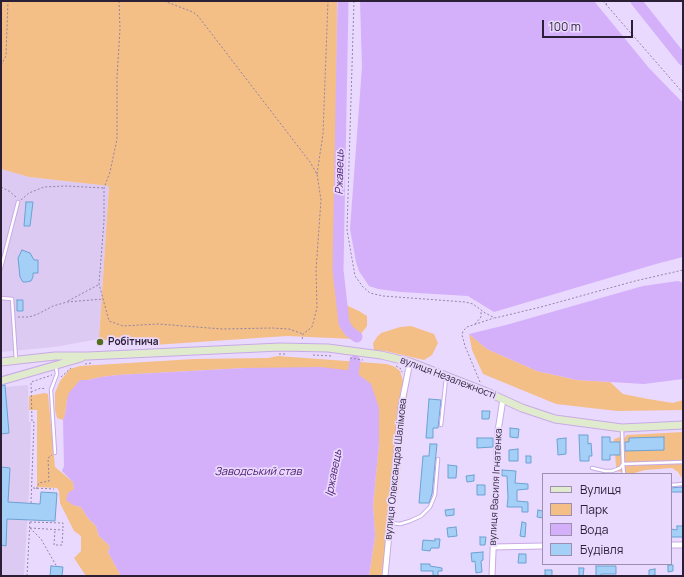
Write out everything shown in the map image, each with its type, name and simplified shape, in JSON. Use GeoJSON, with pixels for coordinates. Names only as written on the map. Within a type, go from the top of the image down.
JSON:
{"type":"FeatureCollection","features":[{"type":"Feature","properties":{"kind":"main road","name":"вулиця Незалежності"},"geometry":{"type":"LineString","coordinates":[[1,362],[55,356],[88,356],[219,349],[302,347],[328,348],[381,355],[410,362],[539,414],[555,419],[622,428],[683,425]]}},
{"type":"Feature","properties":{"kind":"main road","name":"вулиця Незалежності"},"geometry":{"type":"LineString","coordinates":[[1,380],[88,356]]}},
{"type":"Feature","properties":{"kind":"street","name":"вулиця Олександра Шалімова"},"geometry":{"type":"LineString","coordinates":[[385,576],[401,407],[410,362]]}},
{"type":"Feature","properties":{"kind":"street","name":"вулиця Василя Ігнатенка"},"geometry":{"type":"LineString","coordinates":[[492,576],[498,431],[503,399]]}},
{"type":"Feature","properties":{"kind":"street"},"geometry":{"type":"LineString","coordinates":[[672,545],[683,545]]}},
{"type":"Feature","properties":{"kind":"street"},"geometry":{"type":"LineString","coordinates":[[493,547],[542,546]]}},
{"type":"Feature","properties":{"kind":"lane"},"geometry":{"type":"LineString","coordinates":[[1,268],[18,202]]}},
{"type":"Feature","properties":{"kind":"lane"},"geometry":{"type":"LineString","coordinates":[[1,298],[12,299],[16,360]]}},
{"type":"Feature","properties":{"kind":"lane"},"geometry":{"type":"LineString","coordinates":[[55,453],[51,390],[57,374],[56,366]]}},
{"type":"Feature","properties":{"kind":"lane"},"geometry":{"type":"LineString","coordinates":[[441,425],[446,376]]}},
{"type":"Feature","properties":{"kind":"lane"},"geometry":{"type":"LineString","coordinates":[[622,428],[624,473]]}},
{"type":"Feature","properties":{"kind":"lane"},"geometry":{"type":"LineString","coordinates":[[391,523],[400,524],[410,521],[421,516],[430,507],[435,495],[438,459]]}},
{"type":"Feature","properties":{"kind":"lane"},"geometry":{"type":"LineString","coordinates":[[592,468],[612,471],[620,468],[623,464],[683,462]]}},
{"type":"Feature","properties":{"kind":"lane"},"geometry":{"type":"LineString","coordinates":[[672,485],[683,484]]}},
{"type":"Feature","properties":{"kind":"path"},"geometry":{"type":"LineString","coordinates":[[1,65],[6,56],[8,1]]}},
{"type":"Feature","properties":{"kind":"path"},"geometry":{"type":"LineString","coordinates":[[119,1],[120,29],[117,139],[110,172],[104,188],[104,221],[99,284],[109,321],[122,326],[158,324],[222,329],[272,328],[289,329],[303,334],[312,327],[317,308],[316,270],[320,200],[317,174],[322,134],[328,1]]}},
{"type":"Feature","properties":{"kind":"path"},"geometry":{"type":"LineString","coordinates":[[164,1],[193,12],[198,16],[310,162],[317,174]]}},
{"type":"Feature","properties":{"kind":"path"},"geometry":{"type":"LineString","coordinates":[[354,1],[347,230],[355,276],[363,287],[370,293],[398,298],[465,302],[473,304],[480,310],[495,318]]}},
{"type":"Feature","properties":{"kind":"path"},"geometry":{"type":"LineString","coordinates":[[603,1],[683,93]]}},
{"type":"Feature","properties":{"kind":"path"},"geometry":{"type":"LineString","coordinates":[[606,5],[607,1]]}},
{"type":"Feature","properties":{"kind":"path"},"geometry":{"type":"LineString","coordinates":[[1,187],[16,196],[18,202],[29,193],[44,187],[72,186],[104,188]]}},
{"type":"Feature","properties":{"kind":"path"},"geometry":{"type":"LineString","coordinates":[[478,379],[462,335],[463,331],[467,328],[495,318],[683,270]]}},
{"type":"Feature","properties":{"kind":"path"},"geometry":{"type":"LineString","coordinates":[[67,302],[99,284]]}},
{"type":"Feature","properties":{"kind":"path"},"geometry":{"type":"LineString","coordinates":[[14,317],[29,317],[53,306],[67,302],[103,299]]}},
{"type":"Feature","properties":{"kind":"path"},"geometry":{"type":"LineString","coordinates":[[475,324],[481,317],[480,310]]}},
{"type":"Feature","properties":{"kind":"path"},"geometry":{"type":"LineString","coordinates":[[277,354],[284,354]]}},
{"type":"Feature","properties":{"kind":"path"},"geometry":{"type":"LineString","coordinates":[[312,355],[338,356]]}},
{"type":"Feature","properties":{"kind":"path"},"geometry":{"type":"LineString","coordinates":[[345,357],[367,360]]}},
{"type":"Feature","properties":{"kind":"path"},"geometry":{"type":"LineString","coordinates":[[80,365],[97,363]]}},
{"type":"Feature","properties":{"kind":"path"},"geometry":{"type":"LineString","coordinates":[[392,365],[401,369],[405,382]]}},
{"type":"Feature","properties":{"kind":"path"},"geometry":{"type":"LineString","coordinates":[[58,381],[64,374],[74,367]]}},
{"type":"Feature","properties":{"kind":"path"},"geometry":{"type":"LineString","coordinates":[[31,503],[34,422],[32,422],[31,382],[57,374]]}},
{"type":"Feature","properties":{"kind":"path"},"geometry":{"type":"LineString","coordinates":[[31,392],[41,388],[51,390]]}},
{"type":"Feature","properties":{"kind":"path"},"geometry":{"type":"LineString","coordinates":[[36,488],[39,482],[49,481],[48,458],[55,453]]}},
{"type":"Feature","properties":{"kind":"path"},"geometry":{"type":"LineString","coordinates":[[32,488],[54,489]]}},
{"type":"Feature","properties":{"kind":"path"},"geometry":{"type":"LineString","coordinates":[[27,576],[30,521],[63,524],[62,545],[54,545],[55,530]]}},
{"type":"Feature","properties":{"kind":"path"},"geometry":{"type":"LineString","coordinates":[[30,528],[63,530]]}},
{"type":"Feature","properties":{"kind":"path"},"geometry":{"type":"LineString","coordinates":[[30,528],[41,539],[57,567]]}},
{"type":"Feature","properties":{"kind":"shaded area"},"geometry":{"type":"Polygon","coordinates":[[[1,169],[29,177],[109,186],[99,339],[54,347],[1,352],[1,169]]]}},
{"type":"Feature","properties":{"kind":"shaded area"},"geometry":{"type":"Polygon","coordinates":[[[28,385],[29,422],[31,422],[24,576],[1,576],[1,390],[5,387],[28,385]]]}},
{"type":"Feature","properties":{"kind":"green space"},"geometry":{"type":"Polygon","coordinates":[[[1,1],[337,1],[336,250],[340,298],[348,306],[367,316],[367,326],[361,334],[355,339],[287,336],[139,346],[139,344],[129,344],[99,339],[109,186],[29,177],[1,169],[1,1]]]}},
{"type":"Feature","properties":{"kind":"green space"},"geometry":{"type":"Polygon","coordinates":[[[411,326],[434,334],[438,343],[432,355],[424,360],[374,350],[373,343],[381,333],[400,327],[411,326]]]}},
{"type":"Feature","properties":{"kind":"green space"},"geometry":{"type":"Polygon","coordinates":[[[469,334],[487,349],[537,371],[577,380],[610,382],[623,394],[648,399],[673,403],[683,400],[683,410],[617,411],[556,404],[483,374],[472,350],[469,334]]]}},
{"type":"Feature","properties":{"kind":"green space"},"geometry":{"type":"Polygon","coordinates":[[[278,356],[387,364],[400,371],[403,381],[408,386],[398,494],[390,495],[383,576],[369,576],[375,536],[373,505],[379,444],[245,368],[118,375],[80,380],[67,400],[63,420],[57,418],[55,410],[55,393],[60,381],[70,369],[80,366],[194,359],[268,358],[278,356]]]}},
{"type":"Feature","properties":{"kind":"green space"},"geometry":{"type":"Polygon","coordinates":[[[44,393],[48,394],[55,467],[73,482],[73,505],[81,507],[88,518],[96,526],[99,536],[110,546],[108,552],[121,576],[86,576],[74,558],[81,551],[81,536],[74,531],[60,503],[59,491],[57,488],[37,487],[37,410],[29,410],[29,396],[44,393]]]}},
{"type":"Feature","properties":{"kind":"green space"},"geometry":{"type":"Polygon","coordinates":[[[683,432],[683,480],[678,472],[672,468],[645,470],[634,473],[617,471],[614,439],[620,437],[624,438],[627,435],[683,432]]]}},
{"type":"Feature","properties":{"kind":"water"},"geometry":{"type":"Polygon","coordinates":[[[360,1],[594,1],[649,68],[683,103],[683,257],[494,312],[468,296],[401,292],[378,289],[369,286],[359,271],[356,262],[350,229],[362,67],[360,1]]]}},
{"type":"Feature","properties":{"kind":"water"},"geometry":{"type":"Polygon","coordinates":[[[678,281],[683,283],[683,379],[644,384],[577,380],[537,371],[487,349],[469,334],[643,286],[678,281]]]}},
{"type":"Feature","properties":{"kind":"water","name":"Заводський став"},"geometry":{"type":"Polygon","coordinates":[[[320,367],[354,371],[371,384],[379,408],[379,444],[373,505],[375,536],[369,576],[121,576],[108,552],[110,546],[99,536],[96,526],[88,518],[81,507],[73,505],[66,500],[68,493],[74,489],[73,482],[62,471],[64,466],[63,420],[69,393],[80,380],[118,375],[245,368],[320,367]]]}},
{"type":"Feature","properties":{"kind":"building"},"geometry":{"type":"Polygon","coordinates":[[[26,202],[33,202],[30,226],[24,226],[26,202]]]}},
{"type":"Feature","properties":{"kind":"building"},"geometry":{"type":"Polygon","coordinates":[[[22,250],[30,253],[34,260],[38,260],[38,273],[33,273],[31,281],[23,282],[20,277],[18,258],[22,250]]]}},
{"type":"Feature","properties":{"kind":"building"},"geometry":{"type":"Polygon","coordinates":[[[17,300],[23,300],[23,311],[17,311],[17,300]]]}},
{"type":"Feature","properties":{"kind":"building"},"geometry":{"type":"Polygon","coordinates":[[[5,385],[9,433],[1,434],[1,386],[5,385]]]}},
{"type":"Feature","properties":{"kind":"building"},"geometry":{"type":"Polygon","coordinates":[[[429,399],[441,400],[438,428],[433,428],[433,438],[426,438],[429,399]]]}},
{"type":"Feature","properties":{"kind":"building"},"geometry":{"type":"Polygon","coordinates":[[[482,411],[490,411],[489,419],[482,419],[482,411]]]}},
{"type":"Feature","properties":{"kind":"building"},"geometry":{"type":"Polygon","coordinates":[[[510,428],[519,429],[518,438],[510,437],[510,428]]]}},
{"type":"Feature","properties":{"kind":"building"},"geometry":{"type":"Polygon","coordinates":[[[579,435],[588,435],[588,444],[591,443],[592,456],[589,456],[589,461],[580,461],[579,435]]]}},
{"type":"Feature","properties":{"kind":"building"},"geometry":{"type":"Polygon","coordinates":[[[602,437],[610,437],[610,442],[620,442],[620,455],[610,455],[610,460],[602,460],[602,437]]]}},
{"type":"Feature","properties":{"kind":"building"},"geometry":{"type":"Polygon","coordinates":[[[664,437],[664,450],[625,451],[625,442],[629,442],[629,438],[664,437]]]}},
{"type":"Feature","properties":{"kind":"building"},"geometry":{"type":"Polygon","coordinates":[[[477,438],[493,438],[493,447],[477,448],[477,438]]]}},
{"type":"Feature","properties":{"kind":"building"},"geometry":{"type":"Polygon","coordinates":[[[566,438],[566,454],[558,455],[557,439],[566,438]]]}},
{"type":"Feature","properties":{"kind":"building"},"geometry":{"type":"Polygon","coordinates":[[[430,444],[437,444],[432,494],[429,503],[419,503],[423,456],[429,456],[430,444]]]}},
{"type":"Feature","properties":{"kind":"building"},"geometry":{"type":"Polygon","coordinates":[[[518,449],[518,461],[509,461],[509,450],[518,449]]]}},
{"type":"Feature","properties":{"kind":"building"},"geometry":{"type":"Polygon","coordinates":[[[526,456],[531,456],[531,463],[526,463],[526,456]]]}},
{"type":"Feature","properties":{"kind":"building"},"geometry":{"type":"Polygon","coordinates":[[[448,465],[457,466],[456,478],[448,478],[448,465]]]}},
{"type":"Feature","properties":{"kind":"building"},"geometry":{"type":"Polygon","coordinates":[[[1,467],[10,468],[8,502],[40,504],[41,492],[57,493],[55,521],[7,519],[6,546],[1,545],[1,467]]]}},
{"type":"Feature","properties":{"kind":"building"},"geometry":{"type":"Polygon","coordinates":[[[502,470],[516,471],[515,483],[528,484],[528,489],[517,490],[517,501],[528,502],[528,512],[522,512],[522,507],[507,507],[507,476],[502,476],[502,470]]]}},
{"type":"Feature","properties":{"kind":"building"},"geometry":{"type":"Polygon","coordinates":[[[474,475],[474,481],[467,482],[466,476],[474,475]]]}},
{"type":"Feature","properties":{"kind":"building"},"geometry":{"type":"Polygon","coordinates":[[[477,485],[485,485],[485,495],[477,495],[477,485]]]}},
{"type":"Feature","properties":{"kind":"building"},"geometry":{"type":"Polygon","coordinates":[[[683,487],[683,492],[672,492],[672,488],[683,487]]]}},
{"type":"Feature","properties":{"kind":"building"},"geometry":{"type":"Polygon","coordinates":[[[454,509],[454,515],[446,516],[445,510],[454,509]]]}},
{"type":"Feature","properties":{"kind":"building"},"geometry":{"type":"Polygon","coordinates":[[[538,510],[542,511],[542,518],[537,517],[538,510]]]}},
{"type":"Feature","properties":{"kind":"building"},"geometry":{"type":"Polygon","coordinates":[[[522,522],[526,523],[525,537],[520,536],[522,522]]]}},
{"type":"Feature","properties":{"kind":"building"},"geometry":{"type":"Polygon","coordinates":[[[677,526],[683,526],[683,537],[672,537],[672,529],[677,530],[677,526]]]}},
{"type":"Feature","properties":{"kind":"building"},"geometry":{"type":"Polygon","coordinates":[[[456,527],[457,536],[448,537],[447,528],[456,527]]]}},
{"type":"Feature","properties":{"kind":"building"},"geometry":{"type":"Polygon","coordinates":[[[480,537],[486,537],[485,545],[480,545],[480,537]]]}},
{"type":"Feature","properties":{"kind":"building"},"geometry":{"type":"Polygon","coordinates":[[[435,539],[440,539],[439,548],[431,548],[430,551],[422,550],[423,540],[435,541],[435,539]]]}},
{"type":"Feature","properties":{"kind":"building"},"geometry":{"type":"Polygon","coordinates":[[[483,552],[483,560],[481,561],[482,572],[476,573],[475,561],[472,562],[471,553],[483,552]]]}},
{"type":"Feature","properties":{"kind":"building"},"geometry":{"type":"Polygon","coordinates":[[[519,554],[526,554],[526,563],[518,563],[519,554]]]}},
{"type":"Feature","properties":{"kind":"building"},"geometry":{"type":"Polygon","coordinates":[[[421,564],[430,564],[430,566],[442,568],[442,571],[438,571],[438,576],[433,576],[433,571],[421,571],[421,564]]]}},
{"type":"Feature","properties":{"kind":"building"},"geometry":{"type":"Polygon","coordinates":[[[668,565],[673,565],[673,571],[668,572],[668,565]]]}},
{"type":"Feature","properties":{"kind":"building"},"geometry":{"type":"Polygon","coordinates":[[[51,566],[63,567],[62,576],[50,576],[51,566]]]}},
{"type":"Feature","properties":{"kind":"building"},"geometry":{"type":"Polygon","coordinates":[[[596,566],[616,566],[616,574],[601,574],[601,576],[596,576],[596,566]]]}},
{"type":"Feature","properties":{"kind":"building"},"geometry":{"type":"Polygon","coordinates":[[[579,568],[584,568],[583,576],[579,576],[579,568]]]}},
{"type":"Feature","properties":{"kind":"building"},"geometry":{"type":"Polygon","coordinates":[[[655,569],[655,575],[649,576],[649,570],[655,569]]]}},
{"type":"Feature","properties":{"kind":"building"},"geometry":{"type":"Polygon","coordinates":[[[545,570],[552,570],[552,576],[545,575],[545,570]]]}},
{"type":"Feature","properties":{"kind":"waterway","name":"Ржавець"},"geometry":{"type":"LineString","coordinates":[[343,1],[338,270],[344,323],[349,331],[357,337]]}},
{"type":"Feature","properties":{"kind":"waterway"},"geometry":{"type":"LineString","coordinates":[[636,1],[683,60]]}},
{"type":"Feature","properties":{"kind":"waterway","name":"Ржавець"},"geometry":{"type":"LineString","coordinates":[[351,386],[355,361]]}},
{"type":"Feature","properties":{"kind":"place","name":"Робітнича"},"geometry":{"type":"Point","coordinates":[100,342]}},
{"type":"Feature","properties":{"kind":"water label","name":"Іржавець"},"geometry":{"type":"Point","coordinates":[334,473]}}]}
